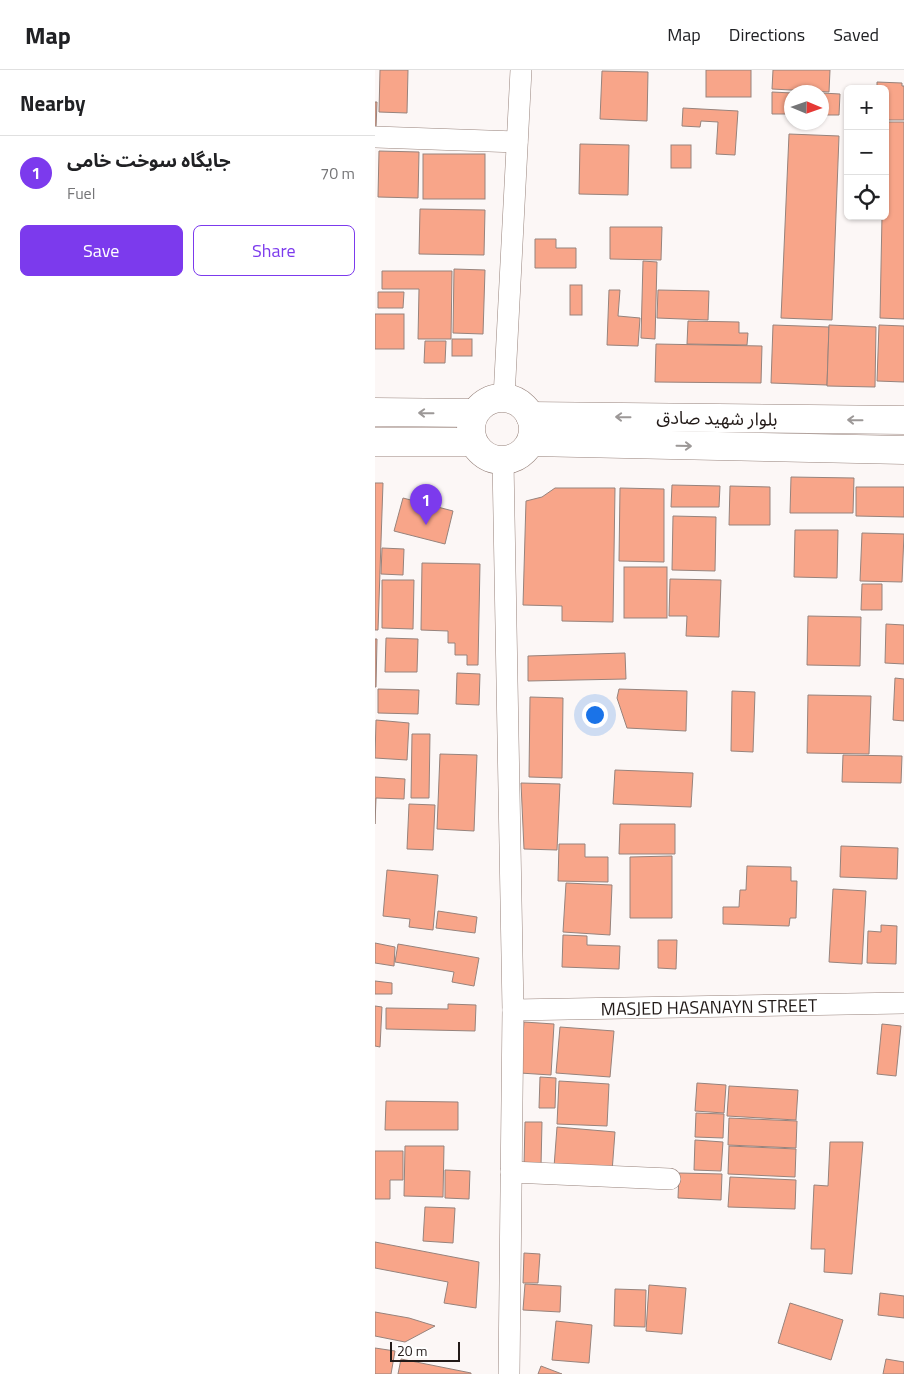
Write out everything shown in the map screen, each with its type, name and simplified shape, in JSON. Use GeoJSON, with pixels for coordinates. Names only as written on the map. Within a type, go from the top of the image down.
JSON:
{"type":"FeatureCollection","features":[{"type":"Feature","properties":{"kind":"main road"},"geometry":{"type":"LineString","coordinates":[[504,398],[526,409],[533,425],[531,442],[524,452],[514,458],[503,461],[493,460],[485,456],[473,442],[471,427],[475,413],[487,401],[504,398]]}},
{"type":"Feature","properties":{"kind":"main road"},"geometry":{"type":"LineString","coordinates":[[375,412],[475,413]]}},
{"type":"Feature","properties":{"kind":"main road","name":"بلوار شهید صادق"},"geometry":{"type":"LineString","coordinates":[[530,416],[904,420]]}},
{"type":"Feature","properties":{"kind":"main road"},"geometry":{"type":"LineString","coordinates":[[375,442],[473,442]]}},
{"type":"Feature","properties":{"kind":"main road","name":"بلوار شهید صادق"},"geometry":{"type":"LineString","coordinates":[[531,442],[904,450]]}},
{"type":"Feature","properties":{"kind":"street"},"geometry":{"type":"LineString","coordinates":[[504,398],[521,70]]}},
{"type":"Feature","properties":{"kind":"street"},"geometry":{"type":"LineString","coordinates":[[375,137],[517,142]]}},
{"type":"Feature","properties":{"kind":"street"},"geometry":{"type":"LineString","coordinates":[[503,461],[513,1010],[509,1374]]}},
{"type":"Feature","properties":{"kind":"street","name":"MASJED HASANAYN STREET"},"geometry":{"type":"LineString","coordinates":[[513,1010],[904,1003]]}},
{"type":"Feature","properties":{"kind":"street"},"geometry":{"type":"LineString","coordinates":[[511,1172],[670,1179]]}},
{"type":"Feature","properties":{"kind":"building"},"geometry":{"type":"Polygon","coordinates":[[[380,70],[408,70],[407,113],[379,112],[380,70]]]}},
{"type":"Feature","properties":{"kind":"building"},"geometry":{"type":"Polygon","coordinates":[[[706,70],[751,70],[751,97],[706,97],[706,70]]]}},
{"type":"Feature","properties":{"kind":"building"},"geometry":{"type":"Polygon","coordinates":[[[773,70],[830,70],[829,92],[829,85],[784,85],[784,90],[772,89],[773,70]]]}},
{"type":"Feature","properties":{"kind":"building"},"geometry":{"type":"Polygon","coordinates":[[[602,71],[648,72],[647,121],[600,119],[602,71]]]}},
{"type":"Feature","properties":{"kind":"building"},"geometry":{"type":"Polygon","coordinates":[[[877,82],[902,83],[902,86],[904,86],[904,120],[889,120],[889,85],[877,85],[877,82]]]}},
{"type":"Feature","properties":{"kind":"building"},"geometry":{"type":"Polygon","coordinates":[[[772,92],[784,93],[784,114],[772,114],[772,92]]]}},
{"type":"Feature","properties":{"kind":"building"},"geometry":{"type":"Polygon","coordinates":[[[829,93],[840,94],[839,115],[829,115],[829,93]]]}},
{"type":"Feature","properties":{"kind":"building"},"geometry":{"type":"Polygon","coordinates":[[[375,102],[377,102],[376,128],[375,128],[375,102]]]}},
{"type":"Feature","properties":{"kind":"building"},"geometry":{"type":"Polygon","coordinates":[[[683,108],[738,111],[735,155],[716,154],[718,122],[701,121],[700,127],[682,126],[683,108]]]}},
{"type":"Feature","properties":{"kind":"building"},"geometry":{"type":"Polygon","coordinates":[[[889,122],[904,122],[904,319],[880,318],[882,220],[889,220],[889,122]]]}},
{"type":"Feature","properties":{"kind":"building"},"geometry":{"type":"Polygon","coordinates":[[[789,134],[839,136],[832,320],[781,318],[789,134]]]}},
{"type":"Feature","properties":{"kind":"building"},"geometry":{"type":"Polygon","coordinates":[[[580,144],[629,145],[628,195],[579,194],[580,144]]]}},
{"type":"Feature","properties":{"kind":"building"},"geometry":{"type":"Polygon","coordinates":[[[671,145],[691,145],[691,168],[671,168],[671,145]]]}},
{"type":"Feature","properties":{"kind":"building"},"geometry":{"type":"Polygon","coordinates":[[[379,151],[419,152],[418,198],[378,197],[379,151]]]}},
{"type":"Feature","properties":{"kind":"building"},"geometry":{"type":"Polygon","coordinates":[[[423,154],[485,154],[485,199],[423,199],[423,154]]]}},
{"type":"Feature","properties":{"kind":"building"},"geometry":{"type":"Polygon","coordinates":[[[420,209],[485,210],[484,255],[419,254],[420,209]]]}},
{"type":"Feature","properties":{"kind":"building"},"geometry":{"type":"Polygon","coordinates":[[[610,227],[662,227],[661,260],[610,259],[610,227]]]}},
{"type":"Feature","properties":{"kind":"building"},"geometry":{"type":"Polygon","coordinates":[[[535,239],[556,239],[556,248],[576,248],[576,268],[535,268],[535,239]]]}},
{"type":"Feature","properties":{"kind":"building"},"geometry":{"type":"Polygon","coordinates":[[[643,261],[657,262],[655,339],[641,338],[643,261]]]}},
{"type":"Feature","properties":{"kind":"building"},"geometry":{"type":"Polygon","coordinates":[[[454,269],[485,270],[483,334],[453,333],[454,269]]]}},
{"type":"Feature","properties":{"kind":"building"},"geometry":{"type":"Polygon","coordinates":[[[382,271],[452,271],[451,339],[418,339],[419,289],[382,289],[382,271]]]}},
{"type":"Feature","properties":{"kind":"building"},"geometry":{"type":"Polygon","coordinates":[[[570,285],[582,285],[582,315],[570,315],[570,285]]]}},
{"type":"Feature","properties":{"kind":"building"},"geometry":{"type":"Polygon","coordinates":[[[609,290],[620,290],[618,316],[640,318],[638,346],[607,345],[609,290]]]}},
{"type":"Feature","properties":{"kind":"building"},"geometry":{"type":"Polygon","coordinates":[[[658,290],[709,291],[708,320],[657,318],[658,290]]]}},
{"type":"Feature","properties":{"kind":"building"},"geometry":{"type":"Polygon","coordinates":[[[378,292],[404,292],[403,308],[378,308],[378,292]]]}},
{"type":"Feature","properties":{"kind":"building"},"geometry":{"type":"Polygon","coordinates":[[[375,314],[404,314],[404,349],[375,349],[375,314]]]}},
{"type":"Feature","properties":{"kind":"building"},"geometry":{"type":"Polygon","coordinates":[[[688,321],[739,322],[739,333],[748,333],[747,345],[687,344],[688,321]]]}},
{"type":"Feature","properties":{"kind":"building"},"geometry":{"type":"Polygon","coordinates":[[[773,325],[829,327],[827,385],[771,383],[773,325]]]}},
{"type":"Feature","properties":{"kind":"building"},"geometry":{"type":"Polygon","coordinates":[[[829,325],[876,327],[875,387],[827,386],[829,325]]]}},
{"type":"Feature","properties":{"kind":"building"},"geometry":{"type":"Polygon","coordinates":[[[879,325],[904,326],[904,382],[877,381],[879,325]]]}},
{"type":"Feature","properties":{"kind":"building"},"geometry":{"type":"Polygon","coordinates":[[[452,339],[472,339],[472,356],[452,356],[452,339]]]}},
{"type":"Feature","properties":{"kind":"building"},"geometry":{"type":"Polygon","coordinates":[[[425,341],[446,341],[445,363],[424,363],[425,341]]]}},
{"type":"Feature","properties":{"kind":"building"},"geometry":{"type":"Polygon","coordinates":[[[656,344],[762,346],[761,383],[655,382],[656,344]]]}},
{"type":"Feature","properties":{"kind":"building"},"geometry":{"type":"Polygon","coordinates":[[[791,477],[854,478],[853,513],[790,513],[791,477]]]}},
{"type":"Feature","properties":{"kind":"building"},"geometry":{"type":"Polygon","coordinates":[[[375,483],[383,483],[378,630],[375,630],[375,483]]]}},
{"type":"Feature","properties":{"kind":"building"},"geometry":{"type":"Polygon","coordinates":[[[672,485],[720,486],[719,507],[671,507],[672,485]]]}},
{"type":"Feature","properties":{"kind":"building"},"geometry":{"type":"Polygon","coordinates":[[[730,486],[770,487],[770,525],[729,525],[730,486]]]}},
{"type":"Feature","properties":{"kind":"building"},"geometry":{"type":"Polygon","coordinates":[[[856,487],[904,487],[904,517],[856,516],[856,487]]]}},
{"type":"Feature","properties":{"kind":"building"},"geometry":{"type":"Polygon","coordinates":[[[555,488],[615,488],[613,622],[562,621],[562,606],[523,605],[526,501],[542,497],[555,488]]]}},
{"type":"Feature","properties":{"kind":"building"},"geometry":{"type":"Polygon","coordinates":[[[620,488],[664,489],[664,562],[619,561],[620,488]]]}},
{"type":"Feature","properties":{"kind":"building"},"geometry":{"type":"Polygon","coordinates":[[[403,498],[453,511],[445,544],[394,531],[403,498]]]}},
{"type":"Feature","properties":{"kind":"building"},"geometry":{"type":"Polygon","coordinates":[[[673,516],[716,517],[715,571],[672,570],[673,516]]]}},
{"type":"Feature","properties":{"kind":"building"},"geometry":{"type":"Polygon","coordinates":[[[795,530],[838,530],[837,578],[794,577],[795,530]]]}},
{"type":"Feature","properties":{"kind":"building"},"geometry":{"type":"Polygon","coordinates":[[[862,533],[904,534],[902,582],[860,581],[862,533]]]}},
{"type":"Feature","properties":{"kind":"building"},"geometry":{"type":"Polygon","coordinates":[[[382,548],[404,549],[403,575],[381,574],[382,548]]]}},
{"type":"Feature","properties":{"kind":"building"},"geometry":{"type":"Polygon","coordinates":[[[422,563],[480,564],[478,665],[467,665],[467,655],[455,655],[455,643],[448,643],[448,631],[421,630],[422,563]]]}},
{"type":"Feature","properties":{"kind":"building"},"geometry":{"type":"Polygon","coordinates":[[[624,567],[667,567],[667,618],[624,618],[624,567]]]}},
{"type":"Feature","properties":{"kind":"building"},"geometry":{"type":"Polygon","coordinates":[[[670,579],[721,580],[719,637],[686,636],[687,616],[669,616],[670,579]]]}},
{"type":"Feature","properties":{"kind":"building"},"geometry":{"type":"Polygon","coordinates":[[[382,580],[414,580],[413,629],[382,628],[382,580]]]}},
{"type":"Feature","properties":{"kind":"building"},"geometry":{"type":"Polygon","coordinates":[[[862,584],[882,584],[882,610],[861,610],[862,584]]]}},
{"type":"Feature","properties":{"kind":"building"},"geometry":{"type":"Polygon","coordinates":[[[808,616],[861,617],[860,666],[807,665],[808,616]]]}},
{"type":"Feature","properties":{"kind":"building"},"geometry":{"type":"Polygon","coordinates":[[[886,624],[904,625],[904,664],[885,663],[886,624]]]}},
{"type":"Feature","properties":{"kind":"building"},"geometry":{"type":"Polygon","coordinates":[[[386,638],[418,639],[417,672],[385,672],[386,638]]]}},
{"type":"Feature","properties":{"kind":"building"},"geometry":{"type":"Polygon","coordinates":[[[375,639],[377,639],[376,687],[375,687],[375,639]]]}},
{"type":"Feature","properties":{"kind":"building"},"geometry":{"type":"Polygon","coordinates":[[[625,653],[626,679],[528,681],[528,656],[625,653]]]}},
{"type":"Feature","properties":{"kind":"building"},"geometry":{"type":"Polygon","coordinates":[[[457,673],[480,674],[479,705],[456,704],[457,673]]]}},
{"type":"Feature","properties":{"kind":"building"},"geometry":{"type":"Polygon","coordinates":[[[895,678],[904,679],[904,721],[893,720],[895,678]]]}},
{"type":"Feature","properties":{"kind":"building"},"geometry":{"type":"Polygon","coordinates":[[[378,689],[419,690],[418,714],[378,713],[378,689]]]}},
{"type":"Feature","properties":{"kind":"building"},"geometry":{"type":"Polygon","coordinates":[[[619,689],[687,691],[686,731],[627,728],[617,698],[619,689]]]}},
{"type":"Feature","properties":{"kind":"building"},"geometry":{"type":"Polygon","coordinates":[[[732,691],[755,692],[753,752],[731,751],[732,691]]]}},
{"type":"Feature","properties":{"kind":"building"},"geometry":{"type":"Polygon","coordinates":[[[808,695],[871,696],[869,754],[807,753],[808,695]]]}},
{"type":"Feature","properties":{"kind":"building"},"geometry":{"type":"Polygon","coordinates":[[[530,697],[563,698],[562,778],[529,777],[530,697]]]}},
{"type":"Feature","properties":{"kind":"building"},"geometry":{"type":"Polygon","coordinates":[[[376,720],[409,723],[407,760],[375,758],[376,720]]]}},
{"type":"Feature","properties":{"kind":"building"},"geometry":{"type":"Polygon","coordinates":[[[412,734],[430,734],[429,798],[411,798],[412,734]]]}},
{"type":"Feature","properties":{"kind":"building"},"geometry":{"type":"Polygon","coordinates":[[[440,754],[477,755],[474,831],[437,829],[440,754]]]}},
{"type":"Feature","properties":{"kind":"building"},"geometry":{"type":"Polygon","coordinates":[[[843,755],[902,756],[901,783],[842,782],[843,755]]]}},
{"type":"Feature","properties":{"kind":"building"},"geometry":{"type":"Polygon","coordinates":[[[615,770],[693,773],[691,807],[613,804],[615,770]]]}},
{"type":"Feature","properties":{"kind":"building"},"geometry":{"type":"Polygon","coordinates":[[[375,777],[405,779],[404,799],[376,798],[375,824],[375,777]]]}},
{"type":"Feature","properties":{"kind":"building"},"geometry":{"type":"Polygon","coordinates":[[[521,783],[560,784],[557,850],[524,849],[521,783]]]}},
{"type":"Feature","properties":{"kind":"building"},"geometry":{"type":"Polygon","coordinates":[[[409,804],[435,805],[433,850],[407,849],[409,804]]]}},
{"type":"Feature","properties":{"kind":"building"},"geometry":{"type":"Polygon","coordinates":[[[620,824],[675,824],[675,854],[619,854],[620,824]]]}},
{"type":"Feature","properties":{"kind":"building"},"geometry":{"type":"Polygon","coordinates":[[[559,844],[585,844],[585,857],[608,857],[608,882],[558,881],[559,844]]]}},
{"type":"Feature","properties":{"kind":"building"},"geometry":{"type":"Polygon","coordinates":[[[841,846],[898,848],[897,879],[840,877],[841,846]]]}},
{"type":"Feature","properties":{"kind":"building"},"geometry":{"type":"Polygon","coordinates":[[[672,856],[672,918],[630,918],[630,857],[672,856]]]}},
{"type":"Feature","properties":{"kind":"building"},"geometry":{"type":"Polygon","coordinates":[[[747,866],[791,867],[791,881],[797,881],[796,918],[790,918],[789,926],[723,924],[723,907],[739,907],[740,890],[746,890],[747,866]]]}},
{"type":"Feature","properties":{"kind":"building"},"geometry":{"type":"Polygon","coordinates":[[[387,870],[438,875],[433,930],[409,927],[410,919],[383,916],[387,870]]]}},
{"type":"Feature","properties":{"kind":"building"},"geometry":{"type":"Polygon","coordinates":[[[566,883],[612,885],[610,935],[563,932],[566,883]]]}},
{"type":"Feature","properties":{"kind":"building"},"geometry":{"type":"Polygon","coordinates":[[[833,889],[866,891],[862,964],[829,962],[833,889]]]}},
{"type":"Feature","properties":{"kind":"building"},"geometry":{"type":"Polygon","coordinates":[[[438,911],[477,917],[475,933],[436,928],[438,911]]]}},
{"type":"Feature","properties":{"kind":"building"},"geometry":{"type":"Polygon","coordinates":[[[881,925],[897,926],[896,964],[867,963],[868,931],[881,932],[881,925]]]}},
{"type":"Feature","properties":{"kind":"building"},"geometry":{"type":"Polygon","coordinates":[[[563,935],[587,936],[587,945],[620,946],[619,969],[562,967],[563,935]]]}},
{"type":"Feature","properties":{"kind":"building"},"geometry":{"type":"Polygon","coordinates":[[[658,940],[677,940],[676,969],[658,968],[658,940]]]}},
{"type":"Feature","properties":{"kind":"building"},"geometry":{"type":"Polygon","coordinates":[[[375,943],[395,947],[394,966],[375,963],[375,943]]]}},
{"type":"Feature","properties":{"kind":"building"},"geometry":{"type":"Polygon","coordinates":[[[398,944],[479,958],[474,986],[452,982],[454,972],[395,962],[398,944]]]}},
{"type":"Feature","properties":{"kind":"building"},"geometry":{"type":"Polygon","coordinates":[[[375,981],[392,983],[392,994],[375,994],[375,981]]]}},
{"type":"Feature","properties":{"kind":"building"},"geometry":{"type":"Polygon","coordinates":[[[448,1004],[476,1005],[475,1031],[386,1029],[386,1008],[448,1009],[448,1004]]]}},
{"type":"Feature","properties":{"kind":"building"},"geometry":{"type":"Polygon","coordinates":[[[375,1006],[382,1007],[380,1047],[375,1046],[375,1006]]]}},
{"type":"Feature","properties":{"kind":"building"},"geometry":{"type":"Polygon","coordinates":[[[524,1022],[554,1024],[551,1075],[520,1073],[524,1022]]]}},
{"type":"Feature","properties":{"kind":"building"},"geometry":{"type":"Polygon","coordinates":[[[882,1024],[901,1026],[896,1076],[877,1074],[882,1024]]]}},
{"type":"Feature","properties":{"kind":"building"},"geometry":{"type":"Polygon","coordinates":[[[560,1027],[614,1031],[610,1077],[556,1073],[560,1027]]]}},
{"type":"Feature","properties":{"kind":"building"},"geometry":{"type":"Polygon","coordinates":[[[540,1077],[556,1078],[555,1108],[539,1108],[540,1077]]]}},
{"type":"Feature","properties":{"kind":"building"},"geometry":{"type":"Polygon","coordinates":[[[559,1081],[609,1084],[607,1126],[557,1124],[559,1081]]]}},
{"type":"Feature","properties":{"kind":"building"},"geometry":{"type":"Polygon","coordinates":[[[697,1083],[726,1085],[724,1113],[695,1111],[697,1083]]]}},
{"type":"Feature","properties":{"kind":"building"},"geometry":{"type":"Polygon","coordinates":[[[729,1086],[798,1090],[796,1120],[727,1116],[729,1086]]]}},
{"type":"Feature","properties":{"kind":"building"},"geometry":{"type":"Polygon","coordinates":[[[386,1101],[458,1102],[458,1130],[385,1130],[386,1101]]]}},
{"type":"Feature","properties":{"kind":"building"},"geometry":{"type":"Polygon","coordinates":[[[696,1113],[724,1114],[723,1138],[695,1137],[696,1113]]]}},
{"type":"Feature","properties":{"kind":"building"},"geometry":{"type":"Polygon","coordinates":[[[729,1118],[797,1121],[796,1148],[728,1145],[729,1118]]]}},
{"type":"Feature","properties":{"kind":"building"},"geometry":{"type":"Polygon","coordinates":[[[525,1122],[542,1122],[541,1166],[524,1166],[525,1122]]]}},
{"type":"Feature","properties":{"kind":"building"},"geometry":{"type":"Polygon","coordinates":[[[557,1127],[615,1132],[612,1172],[554,1167],[557,1127]]]}},
{"type":"Feature","properties":{"kind":"building"},"geometry":{"type":"Polygon","coordinates":[[[695,1140],[723,1142],[721,1171],[694,1170],[695,1140]]]}},
{"type":"Feature","properties":{"kind":"building"},"geometry":{"type":"Polygon","coordinates":[[[830,1142],[863,1142],[852,1274],[824,1272],[825,1249],[811,1249],[814,1185],[828,1186],[830,1142]]]}},
{"type":"Feature","properties":{"kind":"building"},"geometry":{"type":"Polygon","coordinates":[[[405,1146],[444,1146],[443,1197],[404,1196],[405,1146]]]}},
{"type":"Feature","properties":{"kind":"building"},"geometry":{"type":"Polygon","coordinates":[[[729,1146],[796,1149],[795,1177],[728,1174],[729,1146]]]}},
{"type":"Feature","properties":{"kind":"building"},"geometry":{"type":"Polygon","coordinates":[[[375,1151],[403,1151],[403,1180],[390,1180],[390,1199],[375,1199],[375,1151]]]}},
{"type":"Feature","properties":{"kind":"building"},"geometry":{"type":"Polygon","coordinates":[[[445,1170],[470,1171],[469,1199],[445,1198],[445,1170]]]}},
{"type":"Feature","properties":{"kind":"building"},"geometry":{"type":"Polygon","coordinates":[[[679,1173],[722,1174],[721,1200],[678,1198],[679,1173]]]}},
{"type":"Feature","properties":{"kind":"building"},"geometry":{"type":"Polygon","coordinates":[[[730,1177],[796,1180],[795,1209],[728,1207],[730,1177]]]}},
{"type":"Feature","properties":{"kind":"building"},"geometry":{"type":"Polygon","coordinates":[[[425,1207],[455,1208],[453,1243],[423,1241],[425,1207]]]}},
{"type":"Feature","properties":{"kind":"building"},"geometry":{"type":"Polygon","coordinates":[[[375,1242],[479,1262],[476,1308],[444,1303],[448,1282],[375,1268],[375,1242]]]}},
{"type":"Feature","properties":{"kind":"building"},"geometry":{"type":"Polygon","coordinates":[[[524,1253],[540,1254],[538,1283],[523,1283],[524,1253]]]}},
{"type":"Feature","properties":{"kind":"building"},"geometry":{"type":"Polygon","coordinates":[[[525,1284],[561,1286],[560,1312],[523,1310],[525,1284]]]}},
{"type":"Feature","properties":{"kind":"building"},"geometry":{"type":"Polygon","coordinates":[[[649,1285],[686,1288],[682,1334],[646,1331],[649,1285]]]}},
{"type":"Feature","properties":{"kind":"building"},"geometry":{"type":"Polygon","coordinates":[[[615,1289],[646,1290],[645,1327],[614,1326],[615,1289]]]}},
{"type":"Feature","properties":{"kind":"building"},"geometry":{"type":"Polygon","coordinates":[[[880,1293],[904,1296],[904,1318],[878,1315],[880,1293]]]}},
{"type":"Feature","properties":{"kind":"building"},"geometry":{"type":"Polygon","coordinates":[[[790,1303],[843,1320],[831,1360],[778,1343],[790,1303]]]}},
{"type":"Feature","properties":{"kind":"building"},"geometry":{"type":"Polygon","coordinates":[[[375,1312],[409,1318],[435,1326],[405,1342],[375,1336],[375,1312]]]}},
{"type":"Feature","properties":{"kind":"building"},"geometry":{"type":"Polygon","coordinates":[[[556,1321],[592,1325],[589,1363],[552,1360],[556,1321]]]}},
{"type":"Feature","properties":{"kind":"building"},"geometry":{"type":"Polygon","coordinates":[[[375,1348],[395,1351],[391,1374],[375,1374],[375,1348]]]}},
{"type":"Feature","properties":{"kind":"building"},"geometry":{"type":"Polygon","coordinates":[[[401,1359],[471,1373],[471,1374],[398,1374],[401,1359]]]}},
{"type":"Feature","properties":{"kind":"building"},"geometry":{"type":"Polygon","coordinates":[[[886,1359],[904,1362],[904,1374],[883,1374],[886,1359]]]}},
{"type":"Feature","properties":{"kind":"building"},"geometry":{"type":"Polygon","coordinates":[[[541,1366],[562,1374],[538,1374],[541,1366]]]}},
{"type":"Feature","properties":{"kind":"place","name":"جایگاه سوخت خامی"},"geometry":{"type":"Point","coordinates":[426,525]}}]}
